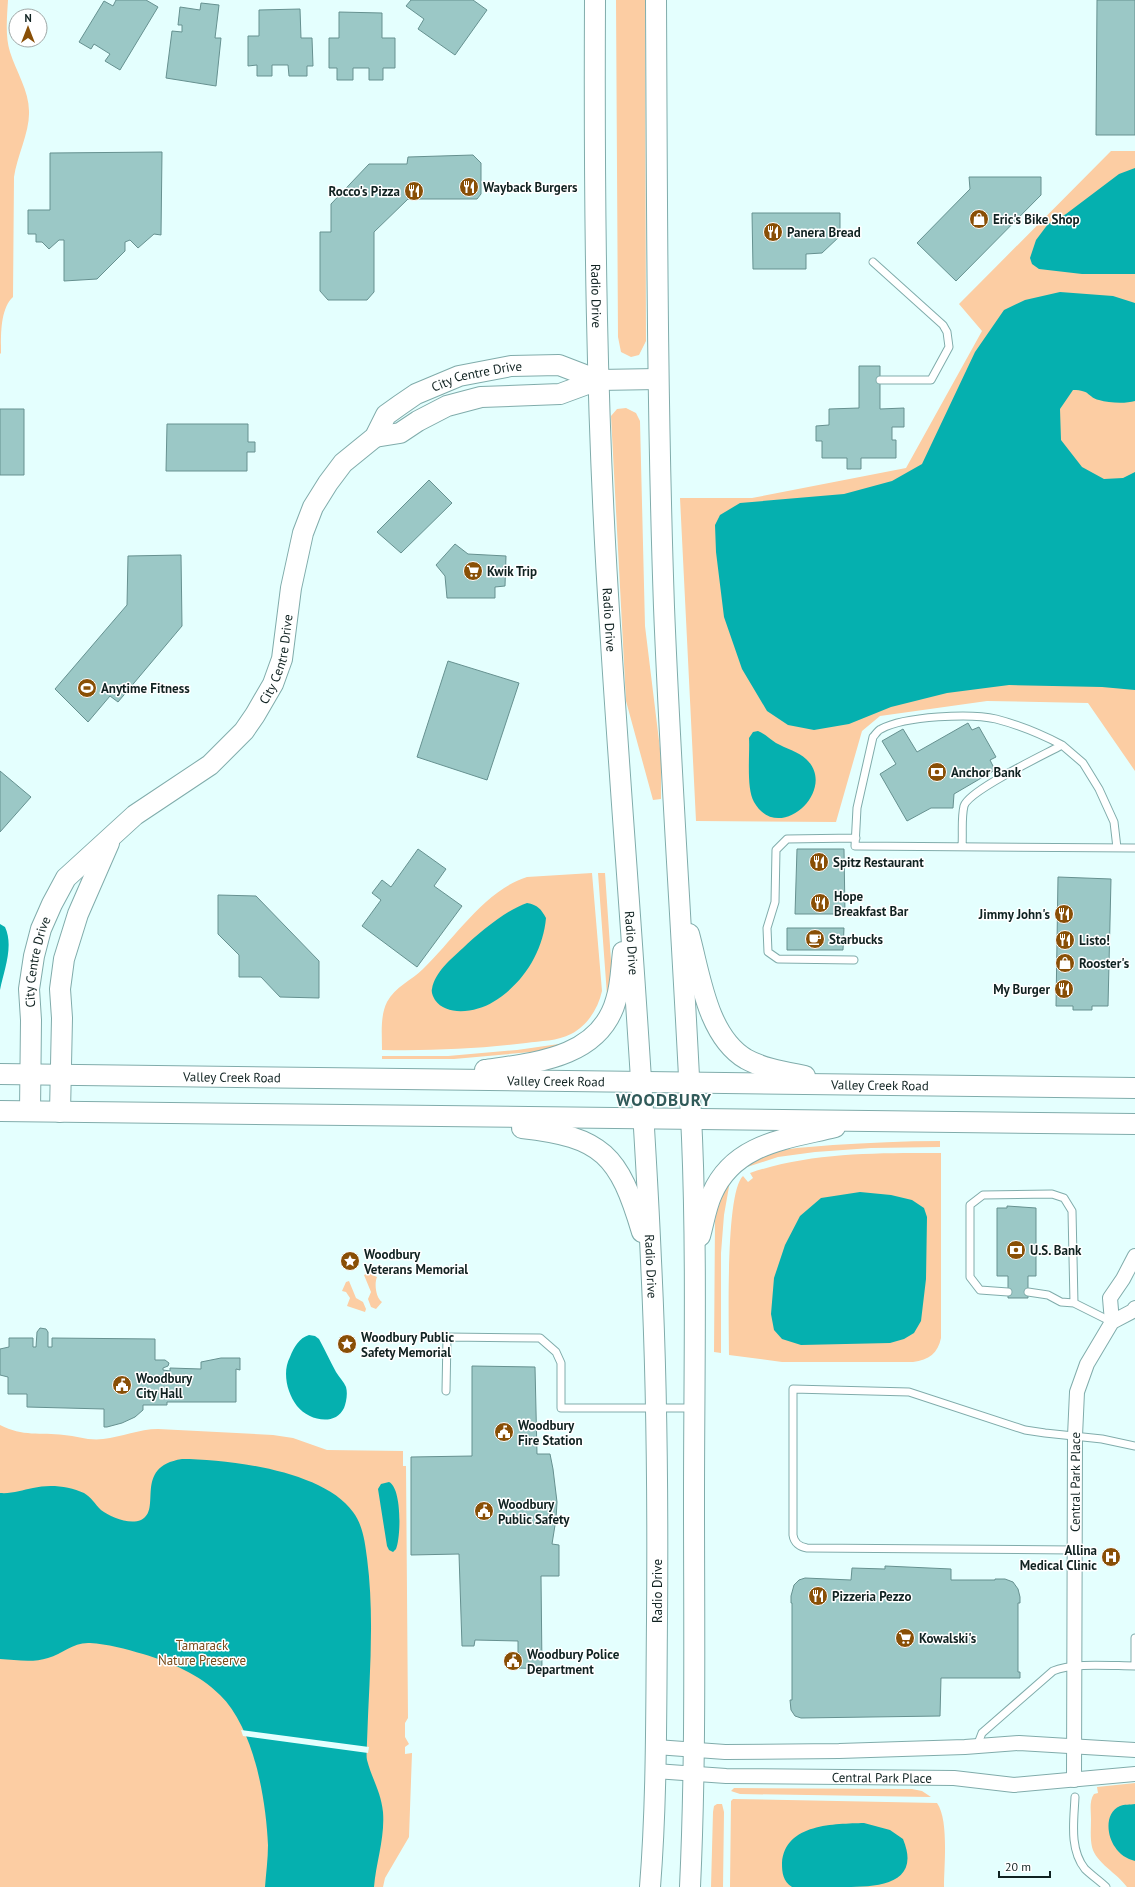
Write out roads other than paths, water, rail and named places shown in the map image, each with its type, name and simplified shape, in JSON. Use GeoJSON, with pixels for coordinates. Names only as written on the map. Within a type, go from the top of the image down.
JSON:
{"type":"FeatureCollection","features":[{"type":"Feature","properties":{"kind":"main road","name":"Radio Drive"},"geometry":{"type":"LineString","coordinates":[[595,0],[598,380],[609,611],[641,1082],[651,1264],[656,1408],[656,1747],[650,1887]]}},
{"type":"Feature","properties":{"kind":"main road"},"geometry":{"type":"LineString","coordinates":[[656,0],[658,379],[664,607],[678,898],[691,1118],[694,1263],[693,1774],[690,1887]]}},
{"type":"Feature","properties":{"kind":"main road","name":"City Centre Drive"},"geometry":{"type":"LineString","coordinates":[[30,1111],[31,1020],[29,989],[34,956],[41,929],[52,904],[66,878],[135,815],[210,765],[235,740],[255,715],[274,684],[282,659],[295,567],[303,533],[313,507],[343,463],[375,437],[386,415],[416,394],[459,376],[511,366],[559,365],[598,380]]}},
{"type":"Feature","properties":{"kind":"main road","name":"City Centre Drive"},"geometry":{"type":"LineString","coordinates":[[375,437],[400,433],[436,411],[458,402],[492,396],[560,394],[598,380],[658,379]]}},
{"type":"Feature","properties":{"kind":"main road","name":"City Centre Drive"},"geometry":{"type":"LineString","coordinates":[[60,1112],[62,1018],[60,989],[64,959],[78,914],[111,838]]}},
{"type":"Feature","properties":{"kind":"main road"},"geometry":{"type":"LineString","coordinates":[[419,1080],[551,1059],[577,1049],[590,1039],[608,1019],[616,1001],[620,981],[629,898]]}},
{"type":"Feature","properties":{"kind":"main road"},"geometry":{"type":"LineString","coordinates":[[678,898],[711,1014],[718,1029],[729,1045],[746,1059],[770,1068],[853,1086]]}},
{"type":"Feature","properties":{"kind":"main road","name":"Valley Creek Road"},"geometry":{"type":"LineString","coordinates":[[0,1074],[853,1086],[1135,1088]]}},
{"type":"Feature","properties":{"kind":"main road"},"geometry":{"type":"LineString","coordinates":[[0,1111],[1135,1124]]}},
{"type":"Feature","properties":{"kind":"main road"},"geometry":{"type":"LineString","coordinates":[[419,1116],[553,1132],[573,1136],[589,1144],[611,1162],[625,1183],[633,1202],[651,1264]]}},
{"type":"Feature","properties":{"kind":"main road"},"geometry":{"type":"LineString","coordinates":[[694,1263],[712,1194],[725,1173],[739,1159],[755,1149],[769,1144],[864,1120]]}},
{"type":"Feature","properties":{"kind":"street"},"geometry":{"type":"LineString","coordinates":[[1112,1322],[1110,1298],[1123,1280],[1135,1256]]}},
{"type":"Feature","properties":{"kind":"street","name":"Central Park Place"},"geometry":{"type":"LineString","coordinates":[[655,1771],[726,1776],[954,1778],[1014,1785],[1074,1780],[1074,1436],[1077,1392],[1081,1377],[1099,1342],[1112,1322],[1133,1311],[1135,1308]]}},
{"type":"Feature","properties":{"kind":"street","name":"Central Park Place"},"geometry":{"type":"LineString","coordinates":[[656,1747],[725,1752],[839,1751],[1019,1743],[1074,1746]]}},
{"type":"Feature","properties":{"kind":"street"},"geometry":{"type":"LineString","coordinates":[[1074,1746],[1135,1750]]}},
{"type":"Feature","properties":{"kind":"street"},"geometry":{"type":"LineString","coordinates":[[1074,1780],[1135,1774]]}},
{"type":"Feature","properties":{"kind":"lane"},"geometry":{"type":"LineString","coordinates":[[874,262],[942,325],[949,340],[949,347],[931,380],[880,380]]}},
{"type":"Feature","properties":{"kind":"lane"},"geometry":{"type":"LineString","coordinates":[[1117,848],[1114,822],[1099,789],[1083,763],[1062,745],[1043,734],[995,719],[968,716],[931,718],[898,723],[880,729],[873,737],[865,767],[857,808],[855,846],[962,846],[1117,848],[1135,848]]}},
{"type":"Feature","properties":{"kind":"lane"},"geometry":{"type":"LineString","coordinates":[[962,846],[964,805],[970,797],[987,786],[1062,745]]}},
{"type":"Feature","properties":{"kind":"lane"},"geometry":{"type":"LineString","coordinates":[[854,960],[778,959],[768,952],[767,928],[774,902],[776,850],[787,838],[856,838]]}},
{"type":"Feature","properties":{"kind":"lane"},"geometry":{"type":"LineString","coordinates":[[1008,1292],[980,1290],[970,1277],[970,1205],[983,1195],[1052,1194],[1064,1198],[1072,1212],[1074,1303]]}},
{"type":"Feature","properties":{"kind":"lane"},"geometry":{"type":"LineString","coordinates":[[1028,1292],[1048,1295],[1061,1302],[1074,1303],[1112,1322]]}},
{"type":"Feature","properties":{"kind":"lane"},"geometry":{"type":"LineString","coordinates":[[446,1391],[446,1337],[540,1338],[556,1352],[561,1363],[561,1408],[694,1408]]}},
{"type":"Feature","properties":{"kind":"lane"},"geometry":{"type":"LineString","coordinates":[[1074,1550],[807,1548],[800,1546],[795,1542],[793,1535],[793,1389],[908,1392],[1025,1430],[1113,1440],[1135,1446]]}},
{"type":"Feature","properties":{"kind":"lane"},"geometry":{"type":"LineString","coordinates":[[977,1746],[982,1733],[1049,1673],[1058,1669],[1074,1666],[1135,1666],[1135,1638]]}},
{"type":"Feature","properties":{"kind":"lane"},"geometry":{"type":"LineString","coordinates":[[1074,1797],[1074,1843],[1078,1857],[1086,1869],[1106,1887]]}},
{"type":"Feature","properties":{"kind":"water"},"geometry":{"type":"Polygon","coordinates":[[[1135,168],[1135,274],[1082,274],[1039,269],[1032,264],[1030,258],[1036,240],[1048,224],[1066,214],[1119,174],[1135,168]]]}},
{"type":"Feature","properties":{"kind":"water"},"geometry":{"type":"Polygon","coordinates":[[[1060,292],[1113,296],[1135,303],[1135,401],[1122,403],[1107,402],[1095,399],[1086,392],[1073,390],[1060,409],[1061,440],[1082,467],[1104,479],[1123,478],[1135,472],[1135,690],[1102,687],[1009,685],[947,693],[891,707],[849,724],[814,730],[788,725],[767,711],[742,669],[724,617],[716,552],[715,525],[720,515],[740,503],[844,494],[892,481],[922,464],[975,352],[1004,310],[1025,300],[1060,292]]]}},
{"type":"Feature","properties":{"kind":"water"},"geometry":{"type":"Polygon","coordinates":[[[758,731],[776,743],[796,752],[806,759],[814,771],[815,785],[811,797],[802,808],[790,816],[777,818],[765,814],[754,802],[749,780],[749,738],[753,732],[758,731]]]}},
{"type":"Feature","properties":{"kind":"water"},"geometry":{"type":"Polygon","coordinates":[[[527,903],[539,908],[546,918],[544,931],[541,943],[530,966],[514,986],[493,1002],[479,1008],[454,1011],[440,1005],[434,999],[432,990],[436,977],[444,966],[493,922],[510,911],[527,903]]]}},
{"type":"Feature","properties":{"kind":"water"},"geometry":{"type":"Polygon","coordinates":[[[0,924],[5,927],[9,942],[0,990],[0,924]]]}},
{"type":"Feature","properties":{"kind":"water"},"geometry":{"type":"Polygon","coordinates":[[[860,1192],[891,1195],[912,1200],[924,1208],[927,1217],[926,1279],[921,1321],[914,1333],[904,1339],[890,1343],[801,1345],[782,1339],[774,1330],[771,1314],[774,1278],[785,1245],[800,1216],[821,1198],[860,1192]]]}},
{"type":"Feature","properties":{"kind":"water"},"geometry":{"type":"Polygon","coordinates":[[[305,1336],[315,1336],[319,1339],[347,1390],[344,1408],[340,1414],[334,1418],[321,1419],[308,1415],[297,1406],[288,1389],[286,1369],[288,1363],[295,1346],[305,1336]]]}},
{"type":"Feature","properties":{"kind":"water"},"geometry":{"type":"Polygon","coordinates":[[[182,1459],[249,1465],[299,1477],[321,1486],[339,1498],[353,1512],[359,1523],[363,1534],[366,1552],[371,1604],[367,1758],[383,1812],[382,1841],[374,1887],[265,1887],[268,1850],[267,1827],[261,1786],[250,1745],[242,1726],[232,1709],[220,1695],[194,1675],[174,1665],[143,1654],[103,1644],[78,1644],[42,1660],[24,1661],[0,1659],[0,1493],[46,1486],[65,1487],[84,1493],[101,1510],[109,1515],[120,1520],[131,1522],[141,1520],[147,1515],[150,1507],[153,1479],[158,1470],[167,1464],[182,1459]]]}},
{"type":"Feature","properties":{"kind":"water"},"geometry":{"type":"Polygon","coordinates":[[[389,1482],[393,1486],[396,1493],[399,1513],[398,1543],[393,1552],[389,1550],[387,1546],[378,1489],[381,1484],[389,1482]]]}},
{"type":"Feature","properties":{"kind":"water"},"geometry":{"type":"Polygon","coordinates":[[[1135,1804],[1135,1861],[1124,1856],[1117,1850],[1110,1837],[1108,1825],[1111,1814],[1115,1809],[1122,1805],[1135,1804]]]}},
{"type":"Feature","properties":{"kind":"water"},"geometry":{"type":"Polygon","coordinates":[[[864,1823],[890,1830],[903,1839],[907,1855],[906,1867],[900,1875],[891,1881],[880,1884],[853,1887],[792,1887],[787,1882],[783,1873],[782,1863],[785,1850],[792,1840],[813,1828],[839,1824],[864,1823]]]}},
{"type":"Feature","properties":{"kind":"place","name":"Wayback Burgers"},"geometry":{"type":"Point","coordinates":[469,187]}},
{"type":"Feature","properties":{"kind":"place","name":"Rocco's Pizza"},"geometry":{"type":"Point","coordinates":[414,191]}},
{"type":"Feature","properties":{"kind":"place","name":"Eric's Bike Shop"},"geometry":{"type":"Point","coordinates":[979,219]}},
{"type":"Feature","properties":{"kind":"place","name":"Panera Bread"},"geometry":{"type":"Point","coordinates":[773,232]}},
{"type":"Feature","properties":{"kind":"place","name":"Kwik Trip"},"geometry":{"type":"Point","coordinates":[473,571]}},
{"type":"Feature","properties":{"kind":"place","name":"Anytime Fitness"},"geometry":{"type":"Point","coordinates":[87,688]}},
{"type":"Feature","properties":{"kind":"place","name":"Anchor Bank"},"geometry":{"type":"Point","coordinates":[937,772]}},
{"type":"Feature","properties":{"kind":"place","name":"Spitz Restaurant"},"geometry":{"type":"Point","coordinates":[819,862]}},
{"type":"Feature","properties":{"kind":"place","name":"Hope Breakfast Bar"},"geometry":{"type":"Point","coordinates":[820,903]}},
{"type":"Feature","properties":{"kind":"place","name":"Jimmy John's"},"geometry":{"type":"Point","coordinates":[1064,914]}},
{"type":"Feature","properties":{"kind":"place","name":"Starbucks"},"geometry":{"type":"Point","coordinates":[815,939]}},
{"type":"Feature","properties":{"kind":"place","name":"Listo!"},"geometry":{"type":"Point","coordinates":[1065,940]}},
{"type":"Feature","properties":{"kind":"place","name":"Rooster's"},"geometry":{"type":"Point","coordinates":[1065,963]}},
{"type":"Feature","properties":{"kind":"place","name":"My Burger"},"geometry":{"type":"Point","coordinates":[1064,989]}},
{"type":"Feature","properties":{"kind":"place","name":"U.S. Bank"},"geometry":{"type":"Point","coordinates":[1016,1250]}},
{"type":"Feature","properties":{"kind":"place","name":"Woodbury Veterans Memorial"},"geometry":{"type":"Point","coordinates":[350,1261]}},
{"type":"Feature","properties":{"kind":"place","name":"Woodbury Public Safety Memorial"},"geometry":{"type":"Point","coordinates":[347,1344]}},
{"type":"Feature","properties":{"kind":"place","name":"Woodbury City Hall"},"geometry":{"type":"Point","coordinates":[122,1385]}},
{"type":"Feature","properties":{"kind":"place","name":"Woodbury Fire Station"},"geometry":{"type":"Point","coordinates":[504,1432]}},
{"type":"Feature","properties":{"kind":"place","name":"Woodbury Public Safety"},"geometry":{"type":"Point","coordinates":[484,1511]}},
{"type":"Feature","properties":{"kind":"place","name":"Allina Medical Clinic"},"geometry":{"type":"Point","coordinates":[1111,1557]}},
{"type":"Feature","properties":{"kind":"place","name":"Pizzeria Pezzo"},"geometry":{"type":"Point","coordinates":[818,1596]}},
{"type":"Feature","properties":{"kind":"place","name":"Kowalski's"},"geometry":{"type":"Point","coordinates":[905,1638]}},
{"type":"Feature","properties":{"kind":"place","name":"Woodbury Police Department"},"geometry":{"type":"Point","coordinates":[513,1661]}},
{"type":"Feature","properties":{"kind":"district","name":"WOODBURY"},"geometry":{"type":"Point","coordinates":[664,1100]}},
{"type":"Feature","properties":{"kind":"park label","name":"Tamarack Nature Preserve"},"geometry":{"type":"Point","coordinates":[202,1652]}}]}
